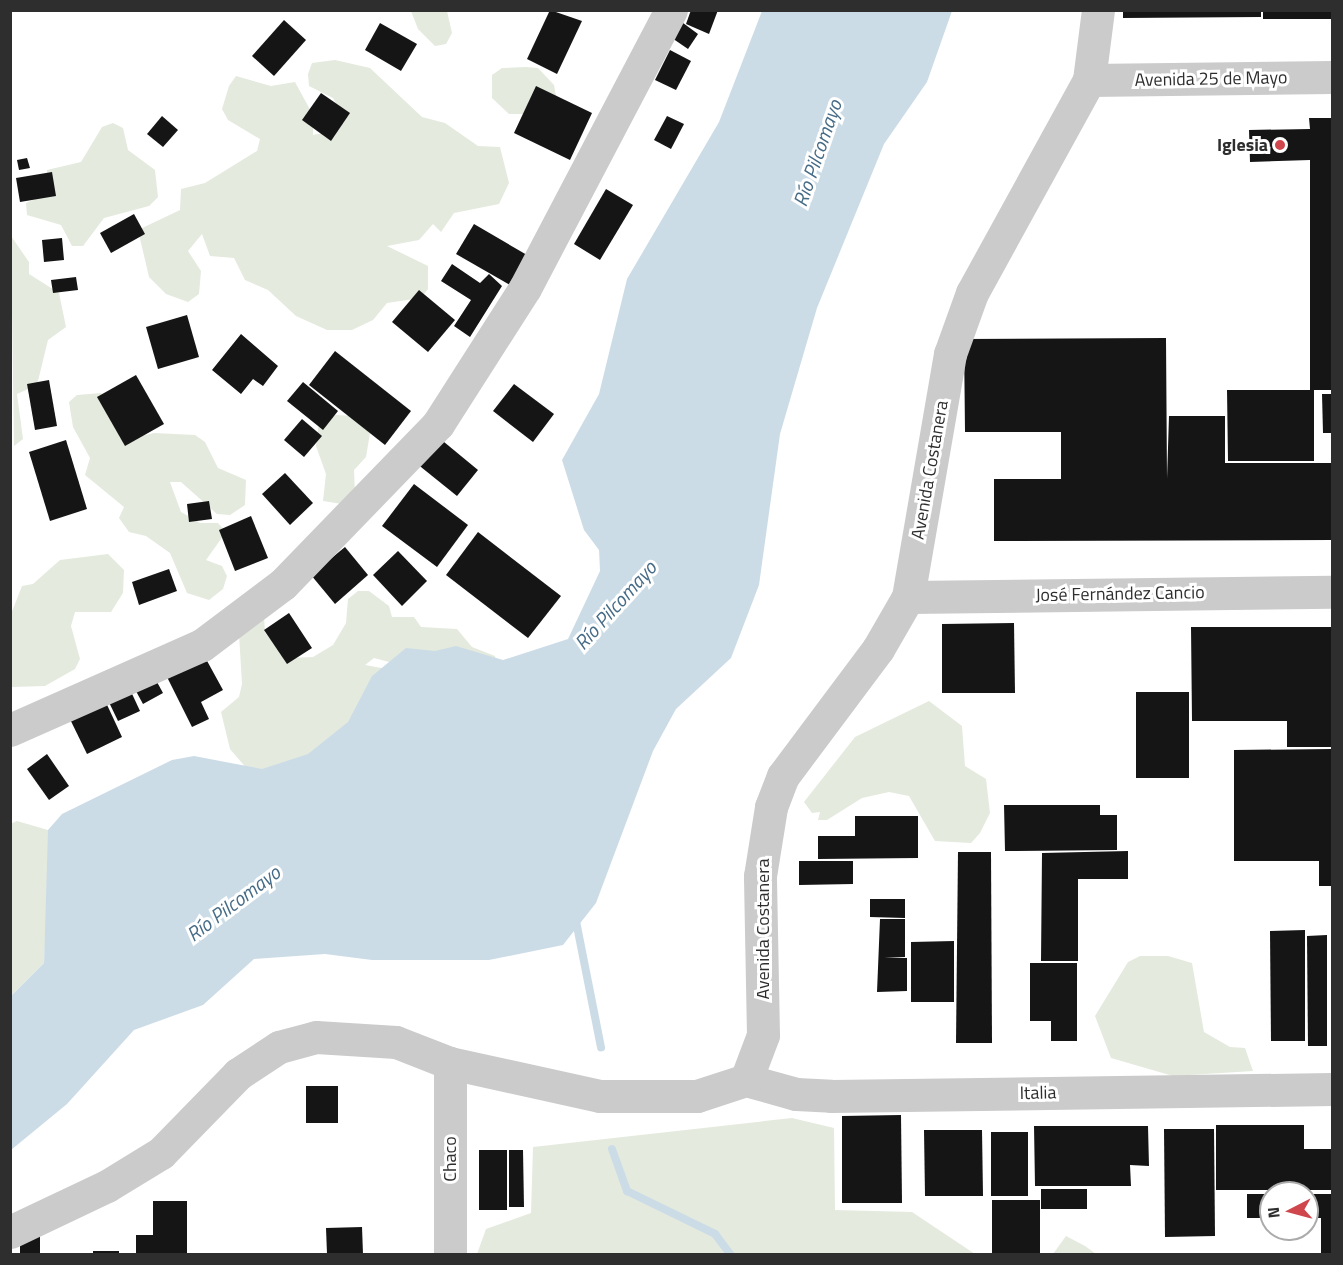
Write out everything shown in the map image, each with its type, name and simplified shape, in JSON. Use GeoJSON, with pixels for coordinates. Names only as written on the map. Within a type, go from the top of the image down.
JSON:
{"type":"FeatureCollection","features":[{"type":"Feature","properties":{"kind":"street"},"geometry":{"type":"LineString","coordinates":[[10,730],[202,645],[283,584],[438,424],[525,288],[672,10]]}},
{"type":"Feature","properties":{"kind":"street","name":"Avenida Costanera"},"geometry":{"type":"LineString","coordinates":[[746,1080],[763,1035],[760,876],[771,807],[783,776],[878,649],[908,597],[950,354],[972,293],[1089,80],[1098,10]]}},
{"type":"Feature","properties":{"kind":"street","name":"Avenida 25 de Mayo"},"geometry":{"type":"LineString","coordinates":[[1089,80],[1332,78]]}},
{"type":"Feature","properties":{"kind":"street","name":"José Fernández Cancio"},"geometry":{"type":"LineString","coordinates":[[908,597],[1332,592]]}},
{"type":"Feature","properties":{"kind":"street"},"geometry":{"type":"LineString","coordinates":[[10,1232],[107,1186],[160,1153],[238,1074],[279,1047],[316,1037],[361,1036],[396,1042],[450,1063],[600,1096],[697,1096],[746,1080]]}},
{"type":"Feature","properties":{"kind":"street","name":"Chaco"},"geometry":{"type":"LineString","coordinates":[[450,1063],[450,1254]]}},
{"type":"Feature","properties":{"kind":"street","name":"Italia"},"geometry":{"type":"LineString","coordinates":[[746,1080],[796,1094],[831,1096],[1332,1089]]}},
{"type":"Feature","properties":{"kind":"shaded area"},"geometry":{"type":"Polygon","coordinates":[[[411,11],[447,11],[452,33],[446,44],[435,46],[418,29],[411,11]]]}},
{"type":"Feature","properties":{"kind":"shaded area"},"geometry":{"type":"Polygon","coordinates":[[[335,60],[370,68],[422,117],[445,123],[478,146],[500,147],[509,183],[499,204],[454,213],[441,232],[433,224],[419,240],[387,246],[428,266],[428,289],[421,298],[387,303],[373,320],[352,330],[327,330],[296,316],[268,290],[245,280],[234,258],[210,256],[202,234],[188,251],[201,271],[199,294],[188,302],[166,294],[149,277],[138,230],[180,210],[181,189],[205,183],[257,151],[260,139],[228,120],[222,109],[229,86],[236,76],[271,86],[295,82],[313,115],[313,135],[323,133],[339,109],[333,98],[309,86],[308,74],[312,63],[335,60]]]}},
{"type":"Feature","properties":{"kind":"shaded area"},"geometry":{"type":"Polygon","coordinates":[[[502,68],[538,68],[554,85],[556,96],[544,114],[509,114],[492,98],[492,75],[502,68]]]}},
{"type":"Feature","properties":{"kind":"shaded area"},"geometry":{"type":"Polygon","coordinates":[[[113,123],[123,128],[128,150],[155,170],[158,197],[149,206],[104,218],[83,246],[72,246],[61,225],[27,215],[26,203],[47,194],[47,170],[81,162],[102,127],[113,123]]]}},
{"type":"Feature","properties":{"kind":"shaded area"},"geometry":{"type":"Polygon","coordinates":[[[11,236],[29,262],[29,274],[59,293],[66,327],[48,340],[37,385],[17,394],[23,439],[14,446],[11,236]]]}},
{"type":"Feature","properties":{"kind":"shaded area"},"geometry":{"type":"Polygon","coordinates":[[[101,393],[125,440],[154,433],[195,435],[205,442],[218,468],[246,480],[245,505],[230,515],[217,514],[181,482],[170,482],[181,512],[200,523],[218,523],[226,532],[206,560],[222,566],[227,576],[223,589],[209,600],[187,593],[170,553],[146,536],[129,532],[119,518],[124,507],[85,475],[90,458],[73,427],[69,402],[77,395],[101,393]]]}},
{"type":"Feature","properties":{"kind":"shaded area"},"geometry":{"type":"Polygon","coordinates":[[[336,415],[354,416],[370,433],[366,457],[354,470],[355,493],[342,504],[323,501],[326,474],[316,446],[319,422],[336,415]]]}},
{"type":"Feature","properties":{"kind":"shaded area"},"geometry":{"type":"Polygon","coordinates":[[[108,554],[124,570],[123,593],[111,612],[75,612],[71,626],[80,659],[75,669],[45,686],[11,687],[11,614],[22,586],[33,584],[60,560],[108,554]]]}},
{"type":"Feature","properties":{"kind":"shaded area"},"geometry":{"type":"Polygon","coordinates":[[[358,591],[369,591],[389,606],[392,617],[414,617],[421,627],[457,629],[472,647],[495,656],[498,667],[397,664],[374,658],[365,665],[387,669],[401,726],[254,777],[230,749],[221,712],[239,697],[242,684],[239,634],[264,615],[265,633],[289,658],[313,657],[333,645],[346,623],[348,599],[358,591]]]}},
{"type":"Feature","properties":{"kind":"shaded area"},"geometry":{"type":"Polygon","coordinates":[[[929,701],[962,726],[965,766],[986,779],[990,813],[980,833],[971,843],[935,841],[909,796],[889,792],[862,798],[827,820],[818,820],[820,812],[812,813],[804,802],[855,737],[929,701]]]}},
{"type":"Feature","properties":{"kind":"shaded area"},"geometry":{"type":"Polygon","coordinates":[[[17,821],[48,830],[50,853],[44,963],[11,996],[10,824],[17,821]]]}},
{"type":"Feature","properties":{"kind":"shaded area"},"geometry":{"type":"Polygon","coordinates":[[[1140,956],[1168,956],[1192,963],[1204,1032],[1230,1047],[1245,1048],[1253,1071],[1173,1076],[1111,1058],[1095,1016],[1128,962],[1140,956]]]}},
{"type":"Feature","properties":{"kind":"shaded area"},"geometry":{"type":"Polygon","coordinates":[[[792,1118],[834,1128],[835,1210],[912,1212],[975,1254],[477,1254],[486,1229],[531,1213],[533,1147],[792,1118]]]}},
{"type":"Feature","properties":{"kind":"shaded area"},"geometry":{"type":"Polygon","coordinates":[[[1066,1236],[1085,1246],[1096,1254],[1053,1254],[1066,1236]]]}},
{"type":"Feature","properties":{"kind":"water","name":"Río Pilcomayo"},"geometry":{"type":"Polygon","coordinates":[[[762,11],[952,11],[927,82],[884,144],[817,308],[780,434],[759,585],[731,658],[676,709],[653,751],[596,903],[563,945],[489,960],[372,960],[325,954],[254,959],[203,1005],[134,1030],[67,1104],[11,1150],[11,996],[44,963],[48,830],[62,814],[172,760],[194,756],[262,769],[308,754],[348,722],[372,676],[406,648],[435,651],[456,646],[503,660],[568,639],[600,571],[599,550],[584,530],[562,460],[599,394],[627,279],[719,122],[762,11]]]}},
{"type":"Feature","properties":{"kind":"building"},"geometry":{"type":"Polygon","coordinates":[[[550,10],[582,21],[557,74],[527,59],[550,10]]]}},
{"type":"Feature","properties":{"kind":"building"},"geometry":{"type":"Polygon","coordinates":[[[691,10],[718,10],[709,34],[686,24],[691,10]]]}},
{"type":"Feature","properties":{"kind":"building"},"geometry":{"type":"Polygon","coordinates":[[[1123,10],[1261,10],[1261,17],[1123,18],[1123,10]]]}},
{"type":"Feature","properties":{"kind":"building"},"geometry":{"type":"Polygon","coordinates":[[[1263,10],[1332,10],[1332,19],[1263,19],[1263,10]]]}},
{"type":"Feature","properties":{"kind":"building"},"geometry":{"type":"Polygon","coordinates":[[[284,20],[306,40],[274,76],[252,56],[284,20]]]}},
{"type":"Feature","properties":{"kind":"building"},"geometry":{"type":"Polygon","coordinates":[[[679,20],[698,34],[688,49],[669,36],[679,20]]]}},
{"type":"Feature","properties":{"kind":"building"},"geometry":{"type":"Polygon","coordinates":[[[380,23],[417,44],[401,71],[365,50],[380,23]]]}},
{"type":"Feature","properties":{"kind":"building"},"geometry":{"type":"Polygon","coordinates":[[[670,50],[691,61],[676,90],[655,80],[670,50]]]}},
{"type":"Feature","properties":{"kind":"building"},"geometry":{"type":"Polygon","coordinates":[[[536,86],[592,113],[570,160],[514,133],[536,86]]]}},
{"type":"Feature","properties":{"kind":"building"},"geometry":{"type":"Polygon","coordinates":[[[321,93],[350,113],[331,141],[302,120],[321,93]]]}},
{"type":"Feature","properties":{"kind":"building"},"geometry":{"type":"Polygon","coordinates":[[[162,116],[178,130],[163,147],[147,134],[162,116]]]}},
{"type":"Feature","properties":{"kind":"building"},"geometry":{"type":"Polygon","coordinates":[[[667,116],[684,124],[671,149],[654,140],[667,116]]]}},
{"type":"Feature","properties":{"kind":"building"},"geometry":{"type":"Polygon","coordinates":[[[1309,118],[1332,118],[1332,390],[1314,390],[1314,461],[1228,461],[1227,390],[1310,390],[1310,160],[1250,162],[1249,130],[1310,129],[1309,118]]]}},
{"type":"Feature","properties":{"kind":"building"},"geometry":{"type":"Polygon","coordinates":[[[27,158],[30,168],[19,170],[17,160],[27,158]]]}},
{"type":"Feature","properties":{"kind":"building"},"geometry":{"type":"Polygon","coordinates":[[[52,172],[56,196],[20,202],[16,178],[52,172]]]}},
{"type":"Feature","properties":{"kind":"building"},"geometry":{"type":"Polygon","coordinates":[[[606,189],[633,205],[600,260],[574,244],[606,189]]]}},
{"type":"Feature","properties":{"kind":"building"},"geometry":{"type":"Polygon","coordinates":[[[134,214],[145,234],[111,253],[100,233],[134,214]]]}},
{"type":"Feature","properties":{"kind":"building"},"geometry":{"type":"Polygon","coordinates":[[[474,224],[527,255],[510,285],[456,254],[474,224]]]}},
{"type":"Feature","properties":{"kind":"building"},"geometry":{"type":"Polygon","coordinates":[[[62,238],[64,260],[44,262],[42,240],[62,238]]]}},
{"type":"Feature","properties":{"kind":"building"},"geometry":{"type":"Polygon","coordinates":[[[452,264],[480,283],[489,274],[502,286],[470,337],[454,326],[471,300],[441,281],[452,264]]]}},
{"type":"Feature","properties":{"kind":"building"},"geometry":{"type":"Polygon","coordinates":[[[76,277],[78,290],[53,293],[51,280],[76,277]]]}},
{"type":"Feature","properties":{"kind":"building"},"geometry":{"type":"Polygon","coordinates":[[[419,290],[455,320],[428,352],[392,322],[419,290]]]}},
{"type":"Feature","properties":{"kind":"building"},"geometry":{"type":"Polygon","coordinates":[[[187,315],[199,357],[158,369],[146,327],[187,315]]]}},
{"type":"Feature","properties":{"kind":"building"},"geometry":{"type":"Polygon","coordinates":[[[241,334],[278,366],[263,386],[253,379],[241,394],[212,370],[241,334]]]}},
{"type":"Feature","properties":{"kind":"building"},"geometry":{"type":"Polygon","coordinates":[[[1166,338],[1167,479],[1169,416],[1225,416],[1225,463],[1332,463],[1332,540],[994,541],[994,479],[1061,479],[1061,432],[965,432],[964,339],[1166,338]]]}},
{"type":"Feature","properties":{"kind":"building"},"geometry":{"type":"Polygon","coordinates":[[[335,351],[411,411],[385,445],[309,385],[335,351]]]}},
{"type":"Feature","properties":{"kind":"building"},"geometry":{"type":"Polygon","coordinates":[[[136,375],[164,424],[125,446],[97,397],[136,375]]]}},
{"type":"Feature","properties":{"kind":"building"},"geometry":{"type":"Polygon","coordinates":[[[49,380],[57,426],[35,430],[27,384],[49,380]]]}},
{"type":"Feature","properties":{"kind":"building"},"geometry":{"type":"Polygon","coordinates":[[[303,382],[338,411],[323,430],[287,401],[303,382]]]}},
{"type":"Feature","properties":{"kind":"building"},"geometry":{"type":"Polygon","coordinates":[[[514,384],[554,414],[533,442],[493,411],[514,384]]]}},
{"type":"Feature","properties":{"kind":"building"},"geometry":{"type":"Polygon","coordinates":[[[1322,394],[1332,394],[1332,433],[1323,433],[1322,394]]]}},
{"type":"Feature","properties":{"kind":"building"},"geometry":{"type":"Polygon","coordinates":[[[302,419],[322,436],[304,457],[284,440],[302,419]]]}},
{"type":"Feature","properties":{"kind":"building"},"geometry":{"type":"Polygon","coordinates":[[[438,437],[478,470],[457,496],[416,463],[438,437]]]}},
{"type":"Feature","properties":{"kind":"building"},"geometry":{"type":"Polygon","coordinates":[[[66,440],[87,509],[50,521],[29,452],[66,440]]]}},
{"type":"Feature","properties":{"kind":"building"},"geometry":{"type":"Polygon","coordinates":[[[285,473],[313,503],[290,525],[262,494],[285,473]]]}},
{"type":"Feature","properties":{"kind":"building"},"geometry":{"type":"Polygon","coordinates":[[[414,484],[468,525],[437,567],[382,526],[414,484]]]}},
{"type":"Feature","properties":{"kind":"building"},"geometry":{"type":"Polygon","coordinates":[[[209,501],[212,519],[189,522],[187,504],[209,501]]]}},
{"type":"Feature","properties":{"kind":"building"},"geometry":{"type":"Polygon","coordinates":[[[251,516],[268,558],[235,571],[219,530],[251,516]]]}},
{"type":"Feature","properties":{"kind":"building"},"geometry":{"type":"Polygon","coordinates":[[[478,532],[561,596],[528,638],[446,575],[478,532]]]}},
{"type":"Feature","properties":{"kind":"building"},"geometry":{"type":"Polygon","coordinates":[[[345,547],[368,575],[335,604],[311,575],[345,547]]]}},
{"type":"Feature","properties":{"kind":"building"},"geometry":{"type":"Polygon","coordinates":[[[398,551],[427,581],[402,606],[373,575],[398,551]]]}},
{"type":"Feature","properties":{"kind":"building"},"geometry":{"type":"Polygon","coordinates":[[[169,569],[177,591],[139,605],[132,582],[169,569]]]}},
{"type":"Feature","properties":{"kind":"building"},"geometry":{"type":"Polygon","coordinates":[[[289,613],[312,648],[287,664],[264,630],[289,613]]]}},
{"type":"Feature","properties":{"kind":"building"},"geometry":{"type":"Polygon","coordinates":[[[1014,623],[1015,693],[942,693],[942,624],[1014,623]]]}},
{"type":"Feature","properties":{"kind":"building"},"geometry":{"type":"Polygon","coordinates":[[[1191,627],[1332,627],[1332,747],[1287,747],[1287,721],[1192,721],[1191,627]]]}},
{"type":"Feature","properties":{"kind":"building"},"geometry":{"type":"Polygon","coordinates":[[[206,659],[223,690],[201,702],[209,719],[192,727],[167,677],[206,659]]]}},
{"type":"Feature","properties":{"kind":"building"},"geometry":{"type":"Polygon","coordinates":[[[151,671],[163,693],[143,704],[131,682],[151,671]]]}},
{"type":"Feature","properties":{"kind":"building"},"geometry":{"type":"Polygon","coordinates":[[[127,683],[140,711],[118,721],[105,694],[127,683]]]}},
{"type":"Feature","properties":{"kind":"building"},"geometry":{"type":"Polygon","coordinates":[[[1136,692],[1189,692],[1189,778],[1136,778],[1136,692]]]}},
{"type":"Feature","properties":{"kind":"building"},"geometry":{"type":"Polygon","coordinates":[[[102,694],[122,737],[87,754],[66,711],[102,694]]]}},
{"type":"Feature","properties":{"kind":"building"},"geometry":{"type":"Polygon","coordinates":[[[1332,749],[1332,886],[1319,886],[1319,861],[1234,861],[1234,750],[1332,749]]]}},
{"type":"Feature","properties":{"kind":"building"},"geometry":{"type":"Polygon","coordinates":[[[47,754],[69,786],[49,800],[27,769],[47,754]]]}},
{"type":"Feature","properties":{"kind":"building"},"geometry":{"type":"Polygon","coordinates":[[[1004,805],[1100,805],[1100,815],[1117,815],[1117,850],[1005,851],[1004,805]]]}},
{"type":"Feature","properties":{"kind":"building"},"geometry":{"type":"Polygon","coordinates":[[[855,816],[918,816],[918,858],[818,859],[818,836],[855,836],[855,816]]]}},
{"type":"Feature","properties":{"kind":"building"},"geometry":{"type":"Polygon","coordinates":[[[1128,851],[1128,879],[1078,879],[1078,961],[1041,961],[1042,853],[1128,851]]]}},
{"type":"Feature","properties":{"kind":"building"},"geometry":{"type":"Polygon","coordinates":[[[958,852],[991,852],[992,1043],[956,1043],[958,852]]]}},
{"type":"Feature","properties":{"kind":"building"},"geometry":{"type":"Polygon","coordinates":[[[799,861],[853,861],[853,884],[799,885],[799,861]]]}},
{"type":"Feature","properties":{"kind":"building"},"geometry":{"type":"Polygon","coordinates":[[[870,899],[905,899],[905,918],[870,917],[870,899]]]}},
{"type":"Feature","properties":{"kind":"building"},"geometry":{"type":"Polygon","coordinates":[[[880,919],[905,919],[905,957],[884,958],[907,958],[907,991],[877,992],[880,919]]]}},
{"type":"Feature","properties":{"kind":"building"},"geometry":{"type":"Polygon","coordinates":[[[1305,930],[1305,1041],[1271,1041],[1270,931],[1305,930]]]}},
{"type":"Feature","properties":{"kind":"building"},"geometry":{"type":"Polygon","coordinates":[[[1327,935],[1327,1046],[1308,1046],[1307,936],[1327,935]]]}},
{"type":"Feature","properties":{"kind":"building"},"geometry":{"type":"Polygon","coordinates":[[[954,941],[954,1002],[911,1002],[911,942],[954,941]]]}},
{"type":"Feature","properties":{"kind":"building"},"geometry":{"type":"Polygon","coordinates":[[[1030,963],[1077,963],[1077,1041],[1051,1041],[1051,1021],[1030,1021],[1030,963]]]}},
{"type":"Feature","properties":{"kind":"building"},"geometry":{"type":"Polygon","coordinates":[[[306,1086],[338,1086],[338,1123],[306,1123],[306,1086]]]}},
{"type":"Feature","properties":{"kind":"building"},"geometry":{"type":"Polygon","coordinates":[[[901,1115],[902,1203],[842,1203],[842,1116],[901,1115]]]}},
{"type":"Feature","properties":{"kind":"building"},"geometry":{"type":"Polygon","coordinates":[[[1216,1125],[1304,1125],[1304,1149],[1332,1149],[1332,1190],[1319,1190],[1319,1181],[1259,1181],[1259,1190],[1216,1190],[1216,1125]]]}},
{"type":"Feature","properties":{"kind":"building"},"geometry":{"type":"Polygon","coordinates":[[[1034,1126],[1148,1126],[1149,1166],[1130,1165],[1131,1186],[1035,1186],[1034,1126]]]}},
{"type":"Feature","properties":{"kind":"building"},"geometry":{"type":"Polygon","coordinates":[[[1164,1129],[1214,1129],[1215,1236],[1165,1237],[1164,1129]]]}},
{"type":"Feature","properties":{"kind":"building"},"geometry":{"type":"Polygon","coordinates":[[[924,1130],[982,1130],[983,1196],[925,1196],[924,1130]]]}},
{"type":"Feature","properties":{"kind":"building"},"geometry":{"type":"Polygon","coordinates":[[[991,1132],[1028,1132],[1028,1196],[991,1196],[991,1132]]]}},
{"type":"Feature","properties":{"kind":"building"},"geometry":{"type":"Polygon","coordinates":[[[479,1150],[507,1150],[507,1210],[479,1210],[479,1150]]]}},
{"type":"Feature","properties":{"kind":"building"},"geometry":{"type":"Polygon","coordinates":[[[509,1150],[523,1150],[524,1207],[509,1207],[509,1150]]]}},
{"type":"Feature","properties":{"kind":"building"},"geometry":{"type":"Polygon","coordinates":[[[1041,1189],[1087,1189],[1087,1209],[1041,1209],[1041,1189]]]}},
{"type":"Feature","properties":{"kind":"building"},"geometry":{"type":"Polygon","coordinates":[[[1247,1194],[1259,1194],[1259,1218],[1247,1218],[1247,1194]]]}},
{"type":"Feature","properties":{"kind":"building"},"geometry":{"type":"Polygon","coordinates":[[[1319,1194],[1332,1194],[1332,1254],[1321,1254],[1321,1218],[1319,1218],[1319,1194]]]}},
{"type":"Feature","properties":{"kind":"building"},"geometry":{"type":"Polygon","coordinates":[[[992,1200],[1040,1200],[1040,1254],[992,1254],[992,1200]]]}},
{"type":"Feature","properties":{"kind":"building"},"geometry":{"type":"Polygon","coordinates":[[[153,1201],[187,1201],[187,1254],[136,1254],[136,1235],[153,1235],[153,1201]]]}},
{"type":"Feature","properties":{"kind":"building"},"geometry":{"type":"Polygon","coordinates":[[[362,1227],[363,1254],[327,1254],[326,1228],[362,1227]]]}},
{"type":"Feature","properties":{"kind":"building"},"geometry":{"type":"Polygon","coordinates":[[[20,1233],[40,1233],[40,1254],[20,1254],[20,1233]]]}},
{"type":"Feature","properties":{"kind":"building"},"geometry":{"type":"Polygon","coordinates":[[[93,1251],[119,1251],[119,1254],[93,1254],[93,1251]]]}},
{"type":"Feature","properties":{"kind":"waterway"},"geometry":{"type":"LineString","coordinates":[[575,916],[601,1047]]}},
{"type":"Feature","properties":{"kind":"waterway"},"geometry":{"type":"LineString","coordinates":[[612,1149],[627,1191],[715,1234],[730,1254]]}},
{"type":"Feature","properties":{"kind":"place","name":"Iglesia"},"geometry":{"type":"Point","coordinates":[1280,145]}}]}
